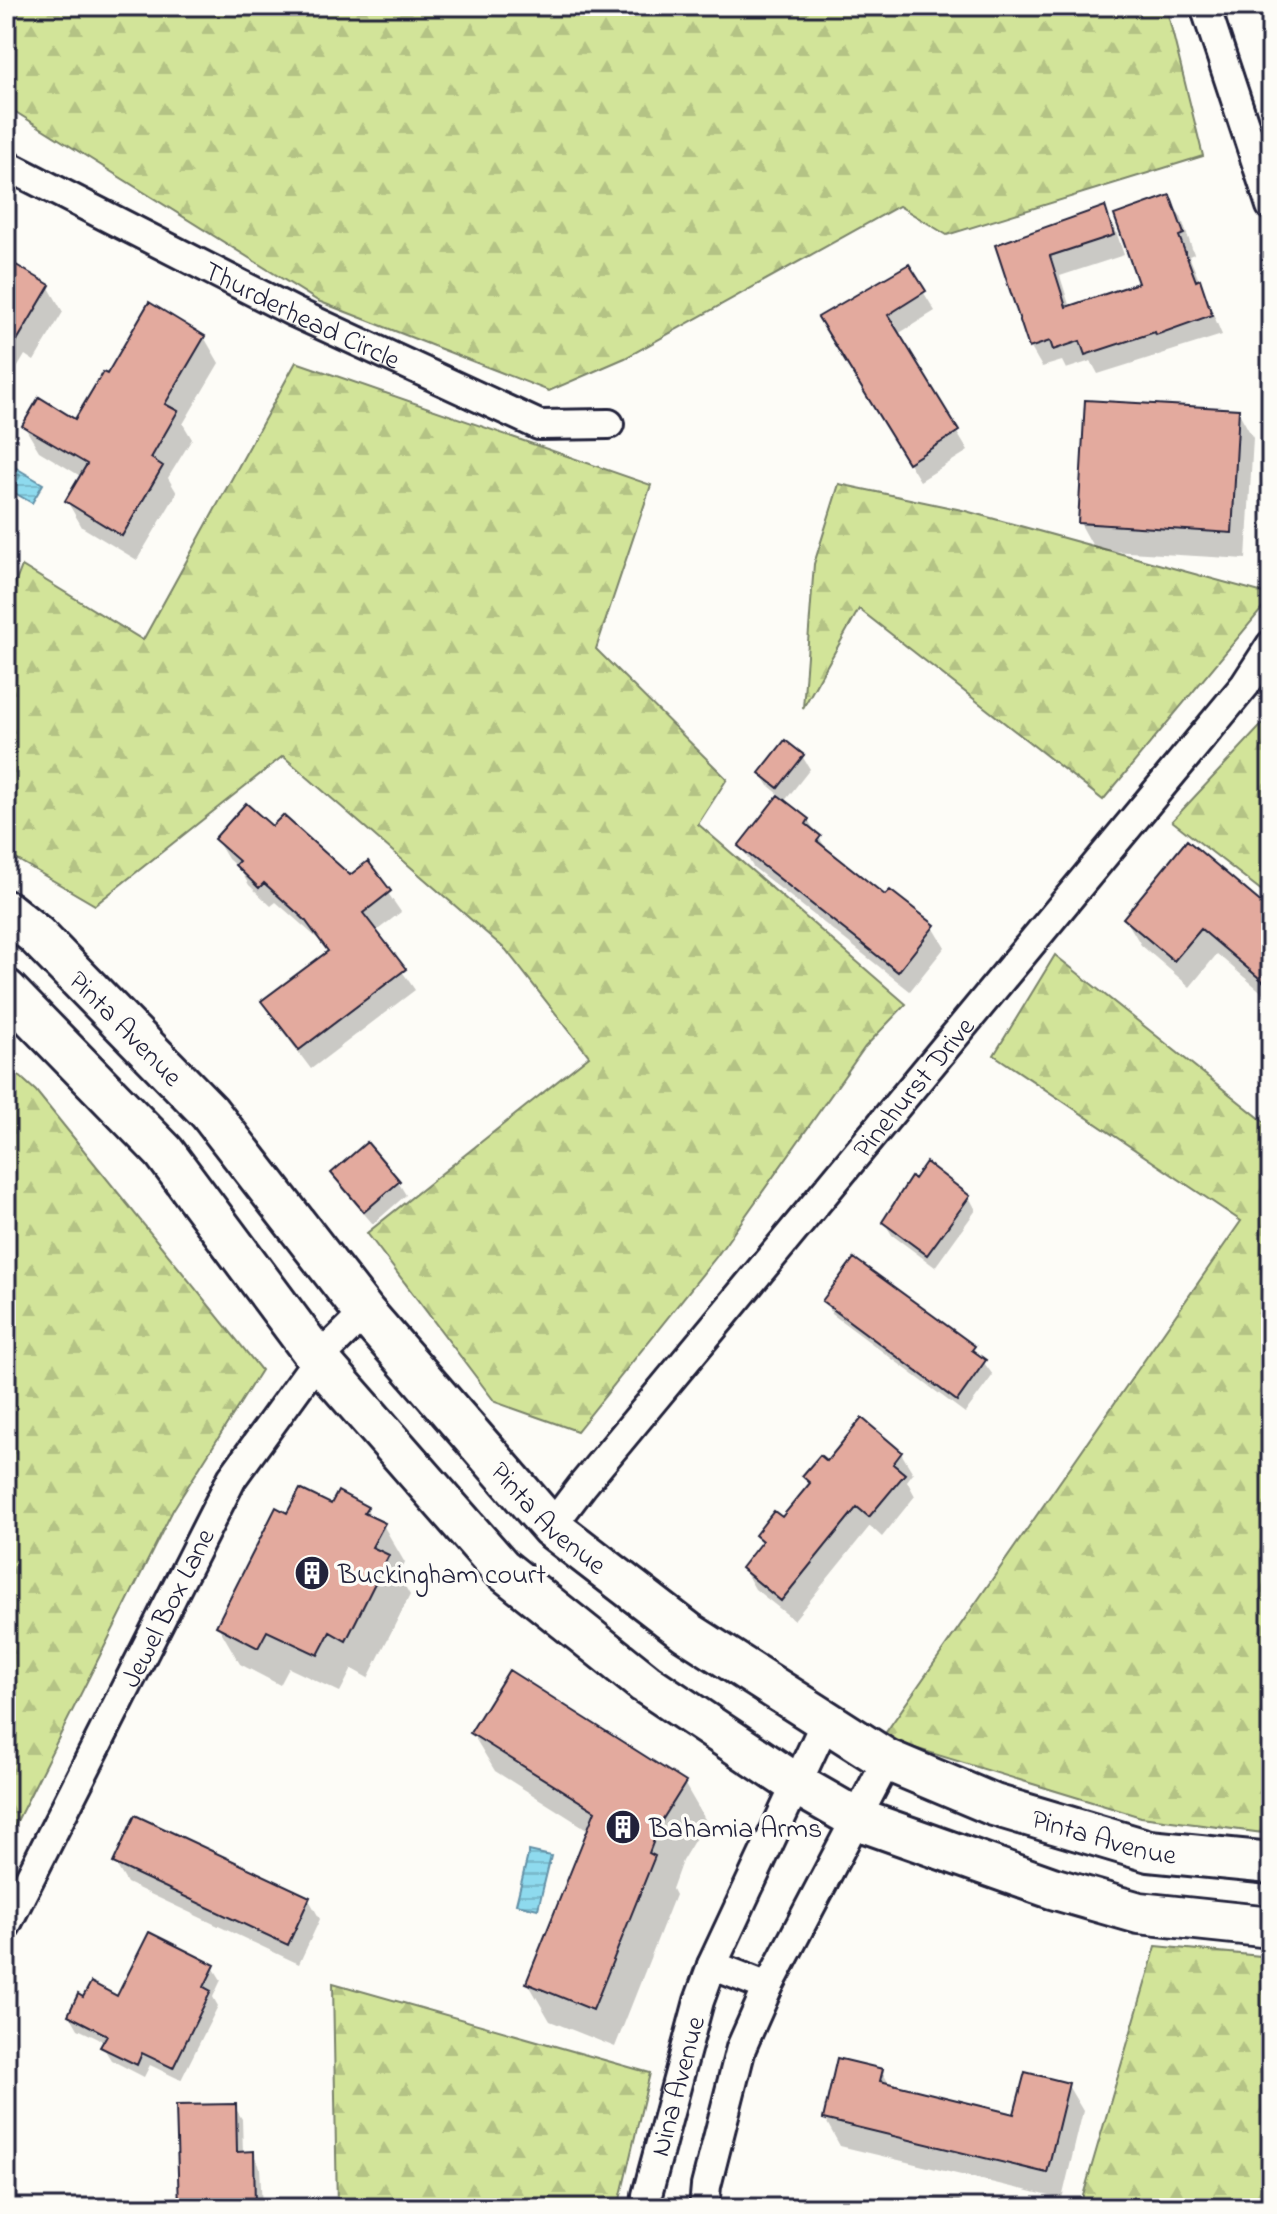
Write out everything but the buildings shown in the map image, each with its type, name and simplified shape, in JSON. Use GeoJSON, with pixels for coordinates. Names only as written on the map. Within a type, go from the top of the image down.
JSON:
{"type":"FeatureCollection","features":[{"type":"Feature","properties":{"kind":"street"},"geometry":{"type":"LineString","coordinates":[[1205,6],[1271,206]]}},
{"type":"Feature","properties":{"kind":"street","name":"Thurderhead Circle"},"geometry":{"type":"LineString","coordinates":[[6,165],[294,312],[539,425],[609,424]]}},
{"type":"Feature","properties":{"kind":"street","name":"Pinehurst Drive"},"geometry":{"type":"LineString","coordinates":[[551,1527],[1245,685],[1271,645]]}},
{"type":"Feature","properties":{"kind":"street","name":"Pinta Avenue"},"geometry":{"type":"LineString","coordinates":[[6,911],[36,935],[209,1112],[365,1313],[551,1527],[687,1632],[887,1760],[994,1805],[1149,1851],[1271,1863]]}},
{"type":"Feature","properties":{"kind":"street"},"geometry":{"type":"LineString","coordinates":[[6,969],[36,935]]}},
{"type":"Feature","properties":{"kind":"street"},"geometry":{"type":"LineString","coordinates":[[6,990],[164,1152],[318,1359],[501,1568],[645,1683],[796,1784],[857,1819],[1052,1888],[1139,1913],[1271,1927]]}},
{"type":"Feature","properties":{"kind":"street","name":"Jewel Box Lane"},"geometry":{"type":"LineString","coordinates":[[6,1925],[232,1478],[318,1359],[365,1313]]}},
{"type":"Feature","properties":{"kind":"street","name":"Nina Avenue"},"geometry":{"type":"LineString","coordinates":[[646,2208],[699,2001],[712,1965],[825,1723]]}},
{"type":"Feature","properties":{"kind":"street","name":"Nina Avenue"},"geometry":{"type":"LineString","coordinates":[[704,2208],[706,2186],[741,2048],[768,1987],[887,1760]]}},
{"type":"Feature","properties":{"kind":"street"},"geometry":{"type":"LineString","coordinates":[[712,1965],[768,1987]]}},
{"type":"Feature","properties":{"kind":"green space"},"geometry":{"type":"Polygon","coordinates":[[[6,6],[837,6],[839,9],[848,6],[1166,6],[1203,156],[947,235],[899,206],[625,358],[549,391],[318,301],[6,106],[6,6]]]}},
{"type":"Feature","properties":{"kind":"green space"},"geometry":{"type":"Polygon","coordinates":[[[296,362],[651,485],[596,649],[727,779],[698,824],[906,1004],[865,1047],[717,1256],[577,1431],[495,1402],[367,1233],[589,1056],[506,950],[283,756],[95,905],[6,853],[6,607],[22,566],[143,640],[296,362]]]}},
{"type":"Feature","properties":{"kind":"green space"},"geometry":{"type":"Polygon","coordinates":[[[839,484],[962,510],[1271,595],[1271,598],[1103,800],[859,609],[803,708],[814,564],[839,484]]]}},
{"type":"Feature","properties":{"kind":"green space"},"geometry":{"type":"Polygon","coordinates":[[[1271,715],[1271,898],[1172,821],[1271,715]]]}},
{"type":"Feature","properties":{"kind":"green space"},"geometry":{"type":"Polygon","coordinates":[[[1055,955],[1267,1124],[1271,1119],[1271,1834],[1141,1817],[882,1738],[1241,1221],[994,1055],[1055,955]]]}},
{"type":"Feature","properties":{"kind":"green space"},"geometry":{"type":"Polygon","coordinates":[[[6,1064],[36,1091],[261,1370],[173,1510],[6,1843],[6,1064]]]}},
{"type":"Feature","properties":{"kind":"green space"},"geometry":{"type":"Polygon","coordinates":[[[1156,1946],[1271,1957],[1271,2208],[1080,2206],[1156,1946]]]}},
{"type":"Feature","properties":{"kind":"green space"},"geometry":{"type":"Polygon","coordinates":[[[333,1983],[650,2073],[618,2208],[337,2208],[333,1983]]]}},
{"type":"Feature","properties":{"kind":"water"},"geometry":{"type":"Polygon","coordinates":[[[6,462],[43,484],[32,503],[6,488],[6,462]]]}},
{"type":"Feature","properties":{"kind":"water"},"geometry":{"type":"Polygon","coordinates":[[[529,1851],[551,1856],[538,1909],[516,1904],[529,1851]]]}},
{"type":"Feature","properties":{"kind":"place","name":"Buckingham court"},"geometry":{"type":"Point","coordinates":[312,1573]}},
{"type":"Feature","properties":{"kind":"place","name":"Bahamia Arms"},"geometry":{"type":"Point","coordinates":[623,1827]}}]}
